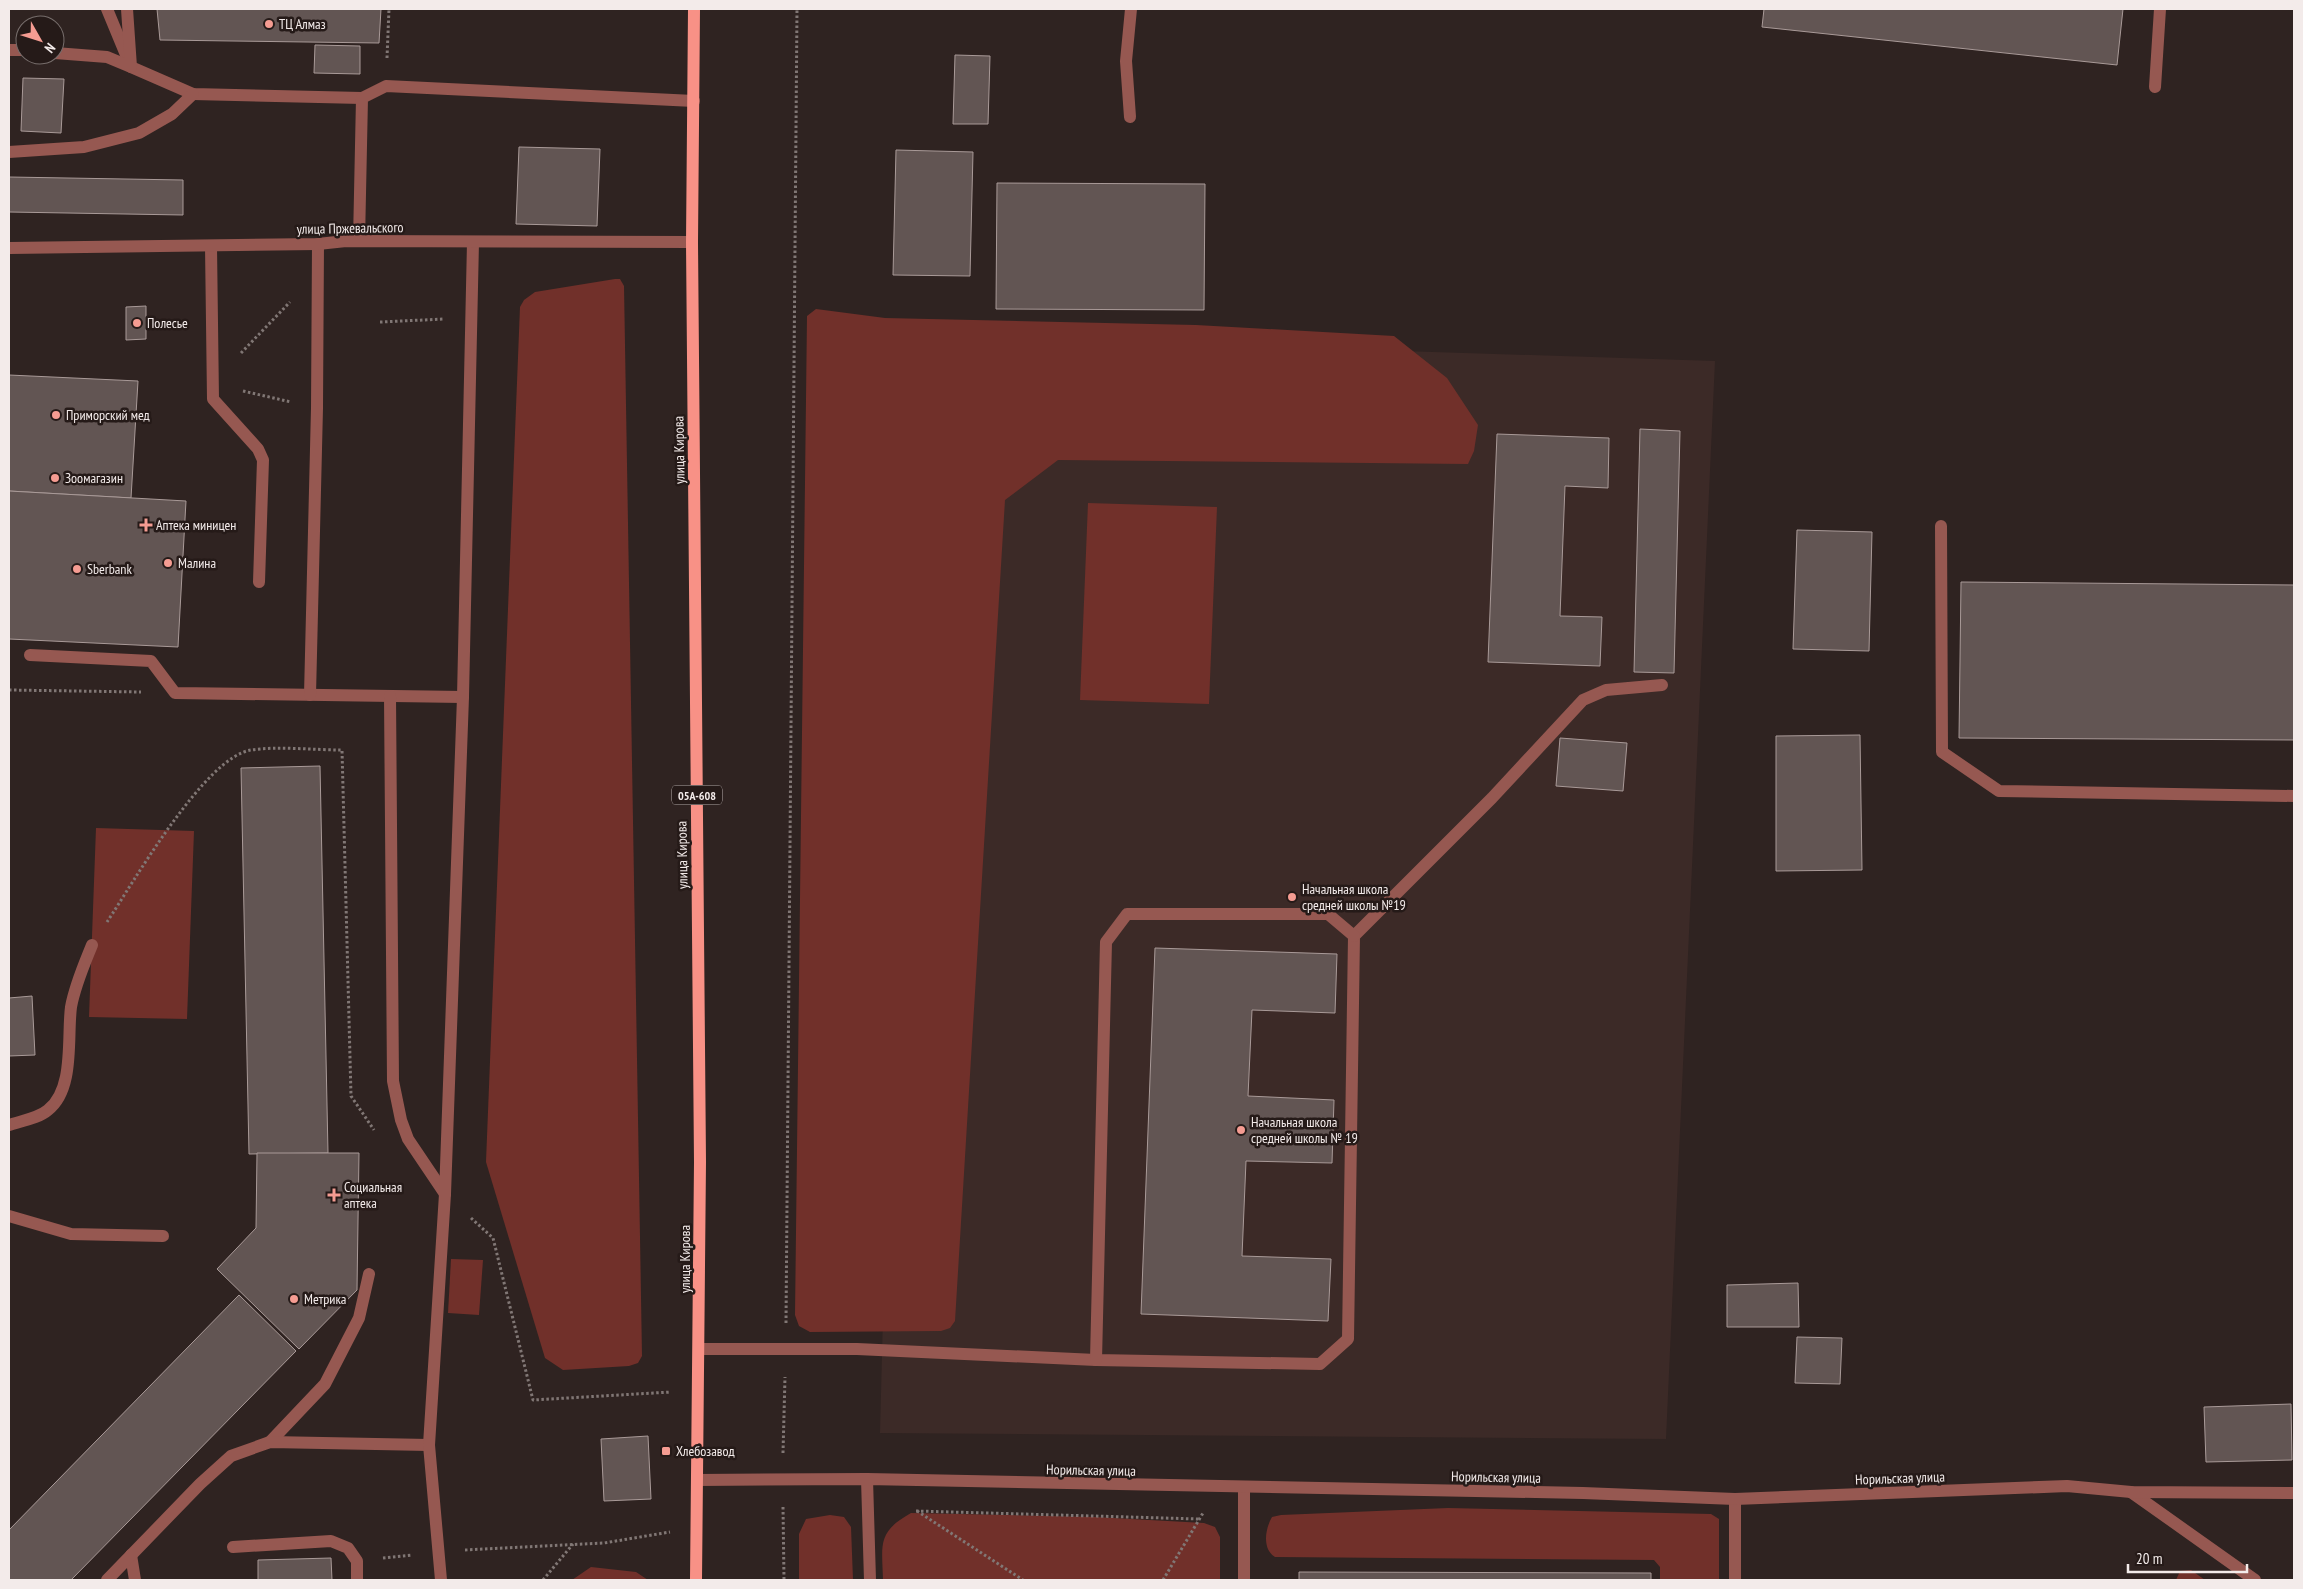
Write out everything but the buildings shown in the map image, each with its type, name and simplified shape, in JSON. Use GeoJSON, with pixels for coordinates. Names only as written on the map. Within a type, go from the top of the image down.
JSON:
{"type":"FeatureCollection","features":[{"type":"Feature","properties":{"kind":"main road","name":"улица Кирова"},"geometry":{"type":"LineString","coordinates":[[694,9],[692,242],[700,1142],[696,1580]]}},
{"type":"Feature","properties":{"kind":"street"},"geometry":{"type":"LineString","coordinates":[[106,9],[131,67]]}},
{"type":"Feature","properties":{"kind":"street"},"geometry":{"type":"LineString","coordinates":[[128,9],[131,67]]}},
{"type":"Feature","properties":{"kind":"street"},"geometry":{"type":"LineString","coordinates":[[1130,117],[1126,61],[1132,9]]}},
{"type":"Feature","properties":{"kind":"street"},"geometry":{"type":"LineString","coordinates":[[2155,87],[2160,9]]}},
{"type":"Feature","properties":{"kind":"street"},"geometry":{"type":"LineString","coordinates":[[65,54],[107,57],[193,94],[362,98],[386,86],[694,101]]}},
{"type":"Feature","properties":{"kind":"street"},"geometry":{"type":"LineString","coordinates":[[9,152],[84,147],[139,133],[172,114],[193,94]]}},
{"type":"Feature","properties":{"kind":"street"},"geometry":{"type":"LineString","coordinates":[[359,241],[362,98]]}},
{"type":"Feature","properties":{"kind":"street","name":"улица Пржевальского"},"geometry":{"type":"LineString","coordinates":[[9,248],[318,244],[359,241],[658,240],[692,242]]}},
{"type":"Feature","properties":{"kind":"street"},"geometry":{"type":"LineString","coordinates":[[441,1580],[429,1445],[445,1194],[463,697],[473,318],[473,242]]}},
{"type":"Feature","properties":{"kind":"street"},"geometry":{"type":"LineString","coordinates":[[310,695],[318,408],[318,244]]}},
{"type":"Feature","properties":{"kind":"street"},"geometry":{"type":"LineString","coordinates":[[211,246],[212,383],[214,399],[225,415],[258,449],[263,460],[259,582]]}},
{"type":"Feature","properties":{"kind":"street"},"geometry":{"type":"LineString","coordinates":[[1940,526],[1942,752],[1999,792],[2294,796]]}},
{"type":"Feature","properties":{"kind":"street"},"geometry":{"type":"LineString","coordinates":[[30,655],[151,661],[176,693],[463,697]]}},
{"type":"Feature","properties":{"kind":"street"},"geometry":{"type":"LineString","coordinates":[[699,1349],[857,1349],[1096,1360],[1320,1364],[1348,1339],[1354,936],[1492,798],[1584,700],[1606,690],[1662,685]]}},
{"type":"Feature","properties":{"kind":"street"},"geometry":{"type":"LineString","coordinates":[[390,696],[393,1081],[400,1120],[408,1139],[445,1194]]}},
{"type":"Feature","properties":{"kind":"street"},"geometry":{"type":"LineString","coordinates":[[1096,1360],[1106,942],[1127,914],[1328,914],[1354,936]]}},
{"type":"Feature","properties":{"kind":"street"},"geometry":{"type":"LineString","coordinates":[[9,1125],[48,1110],[60,1095],[70,1054],[71,1007],[79,976],[92,945]]}},
{"type":"Feature","properties":{"kind":"street"},"geometry":{"type":"LineString","coordinates":[[9,1216],[71,1234],[163,1236]]}},
{"type":"Feature","properties":{"kind":"street"},"geometry":{"type":"LineString","coordinates":[[270,1442],[325,1384],[359,1318],[369,1274]]}},
{"type":"Feature","properties":{"kind":"street"},"geometry":{"type":"LineString","coordinates":[[107,1580],[200,1484],[231,1456],[270,1442],[429,1445]]}},
{"type":"Feature","properties":{"kind":"street"},"geometry":{"type":"LineString","coordinates":[[867,1479],[870,1580]]}},
{"type":"Feature","properties":{"kind":"street","name":"Норильская улица"},"geometry":{"type":"LineString","coordinates":[[697,1480],[867,1479],[1244,1488],[1574,1493],[1735,1499],[2067,1486],[2131,1492],[2294,1493]]}},
{"type":"Feature","properties":{"kind":"street"},"geometry":{"type":"LineString","coordinates":[[1244,1488],[1244,1580]]}},
{"type":"Feature","properties":{"kind":"street"},"geometry":{"type":"LineString","coordinates":[[2131,1492],[2255,1580]]}},
{"type":"Feature","properties":{"kind":"street"},"geometry":{"type":"LineString","coordinates":[[1735,1499],[1735,1580]]}},
{"type":"Feature","properties":{"kind":"street"},"geometry":{"type":"LineString","coordinates":[[232,1548],[331,1541],[348,1548],[357,1561],[358,1580]]}},
{"type":"Feature","properties":{"kind":"street"},"geometry":{"type":"LineString","coordinates":[[131,1555],[135,1580]]}},
{"type":"Feature","properties":{"kind":"path"},"geometry":{"type":"LineString","coordinates":[[386,86],[390,9]]}},
{"type":"Feature","properties":{"kind":"path"},"geometry":{"type":"LineString","coordinates":[[784,1580],[782,1480],[786,1350],[797,9]]}},
{"type":"Feature","properties":{"kind":"path"},"geometry":{"type":"LineString","coordinates":[[212,383],[318,272]]}},
{"type":"Feature","properties":{"kind":"path"},"geometry":{"type":"LineString","coordinates":[[380,322],[473,318]]}},
{"type":"Feature","properties":{"kind":"path"},"geometry":{"type":"LineString","coordinates":[[212,383],[318,408]]}},
{"type":"Feature","properties":{"kind":"path"},"geometry":{"type":"LineString","coordinates":[[9,690],[121,692]]}},
{"type":"Feature","properties":{"kind":"path"},"geometry":{"type":"LineString","coordinates":[[92,945],[177,817],[218,767],[235,756],[250,750],[342,750],[351,1096],[371,1127],[378,1133]]}},
{"type":"Feature","properties":{"kind":"path"},"geometry":{"type":"LineString","coordinates":[[493,1238],[533,1400],[699,1391]]}},
{"type":"Feature","properties":{"kind":"path"},"geometry":{"type":"LineString","coordinates":[[1163,1580],[1219,1487]]}},
{"type":"Feature","properties":{"kind":"path"},"geometry":{"type":"LineString","coordinates":[[908,1505],[1023,1580]]}},
{"type":"Feature","properties":{"kind":"path"},"geometry":{"type":"LineString","coordinates":[[916,1510],[1199,1519]]}},
{"type":"Feature","properties":{"kind":"path"},"geometry":{"type":"LineString","coordinates":[[357,1561],[439,1552],[604,1543],[695,1527]]}},
{"type":"Feature","properties":{"kind":"path"},"geometry":{"type":"LineString","coordinates":[[543,1580],[573,1544]]}},
{"type":"Feature","properties":{"kind":"shaded area"},"geometry":{"type":"Polygon","coordinates":[[[620,279],[624,286],[642,1356],[638,1363],[629,1366],[563,1370],[545,1358],[486,1162],[520,307],[524,300],[535,292],[620,279]]]}},
{"type":"Feature","properties":{"kind":"shaded area"},"geometry":{"type":"Polygon","coordinates":[[[816,309],[885,318],[1196,325],[1394,336],[1447,378],[1478,425],[1474,451],[1468,464],[1058,460],[1005,500],[955,1321],[950,1328],[941,1331],[810,1332],[799,1326],[795,1315],[807,316],[816,309]]]}},
{"type":"Feature","properties":{"kind":"shaded area","name":"Начальная школа средней школы №19"},"geometry":{"type":"Polygon","coordinates":[[[908,335],[1715,361],[1666,1439],[880,1433],[908,335]]]}},
{"type":"Feature","properties":{"kind":"shaded area"},"geometry":{"type":"Polygon","coordinates":[[[1088,503],[1217,507],[1209,704],[1080,700],[1088,503]]]}},
{"type":"Feature","properties":{"kind":"shaded area"},"geometry":{"type":"Polygon","coordinates":[[[96,828],[194,831],[187,1019],[89,1017],[96,828]]]}},
{"type":"Feature","properties":{"kind":"shaded area"},"geometry":{"type":"Polygon","coordinates":[[[451,1259],[483,1260],[479,1315],[448,1313],[451,1259]]]}},
{"type":"Feature","properties":{"kind":"shaded area"},"geometry":{"type":"Polygon","coordinates":[[[1448,1508],[1711,1514],[1719,1519],[1719,1580],[1660,1580],[1660,1567],[1654,1560],[1275,1557],[1266,1544],[1266,1533],[1272,1517],[1281,1515],[1448,1508]]]}},
{"type":"Feature","properties":{"kind":"shaded area"},"geometry":{"type":"Polygon","coordinates":[[[911,1513],[1095,1517],[1204,1523],[1215,1527],[1220,1537],[1220,1580],[883,1580],[882,1548],[884,1540],[892,1526],[911,1513]]]}},
{"type":"Feature","properties":{"kind":"shaded area"},"geometry":{"type":"Polygon","coordinates":[[[830,1515],[844,1517],[851,1527],[853,1580],[799,1580],[799,1534],[806,1519],[830,1515]]]}},
{"type":"Feature","properties":{"kind":"shaded area"},"geometry":{"type":"Polygon","coordinates":[[[591,1567],[636,1572],[648,1580],[572,1580],[591,1567]]]}},
{"type":"Feature","properties":{"kind":"shaded area"},"geometry":{"type":"Polygon","coordinates":[[[2191,1570],[2205,1580],[2176,1580],[2180,1571],[2191,1570]]]}},
{"type":"Feature","properties":{"kind":"place","name":"ТЦ Алмаз"},"geometry":{"type":"Point","coordinates":[269,24]}},
{"type":"Feature","properties":{"kind":"place","name":"Полесье"},"geometry":{"type":"Point","coordinates":[137,323]}},
{"type":"Feature","properties":{"kind":"place","name":"Приморский мед"},"geometry":{"type":"Point","coordinates":[56,415]}},
{"type":"Feature","properties":{"kind":"place","name":"Зоомагазин"},"geometry":{"type":"Point","coordinates":[55,478]}},
{"type":"Feature","properties":{"kind":"place","name":"Аптека миницен"},"geometry":{"type":"Point","coordinates":[146,525]}},
{"type":"Feature","properties":{"kind":"place","name":"Малина"},"geometry":{"type":"Point","coordinates":[168,563]}},
{"type":"Feature","properties":{"kind":"place","name":"Sberbank"},"geometry":{"type":"Point","coordinates":[77,569]}},
{"type":"Feature","properties":{"kind":"place","name":"Начальная школа средней школы №19"},"geometry":{"type":"Point","coordinates":[1292,897]}},
{"type":"Feature","properties":{"kind":"place","name":"Начальная школа средней школы № 19"},"geometry":{"type":"Point","coordinates":[1241,1130]}},
{"type":"Feature","properties":{"kind":"place","name":"Социальная аптека"},"geometry":{"type":"Point","coordinates":[334,1195]}},
{"type":"Feature","properties":{"kind":"place","name":"Метрика"},"geometry":{"type":"Point","coordinates":[294,1299]}},
{"type":"Feature","properties":{"kind":"place","name":"Хлебoзавод"},"geometry":{"type":"Point","coordinates":[666,1451]}}]}
